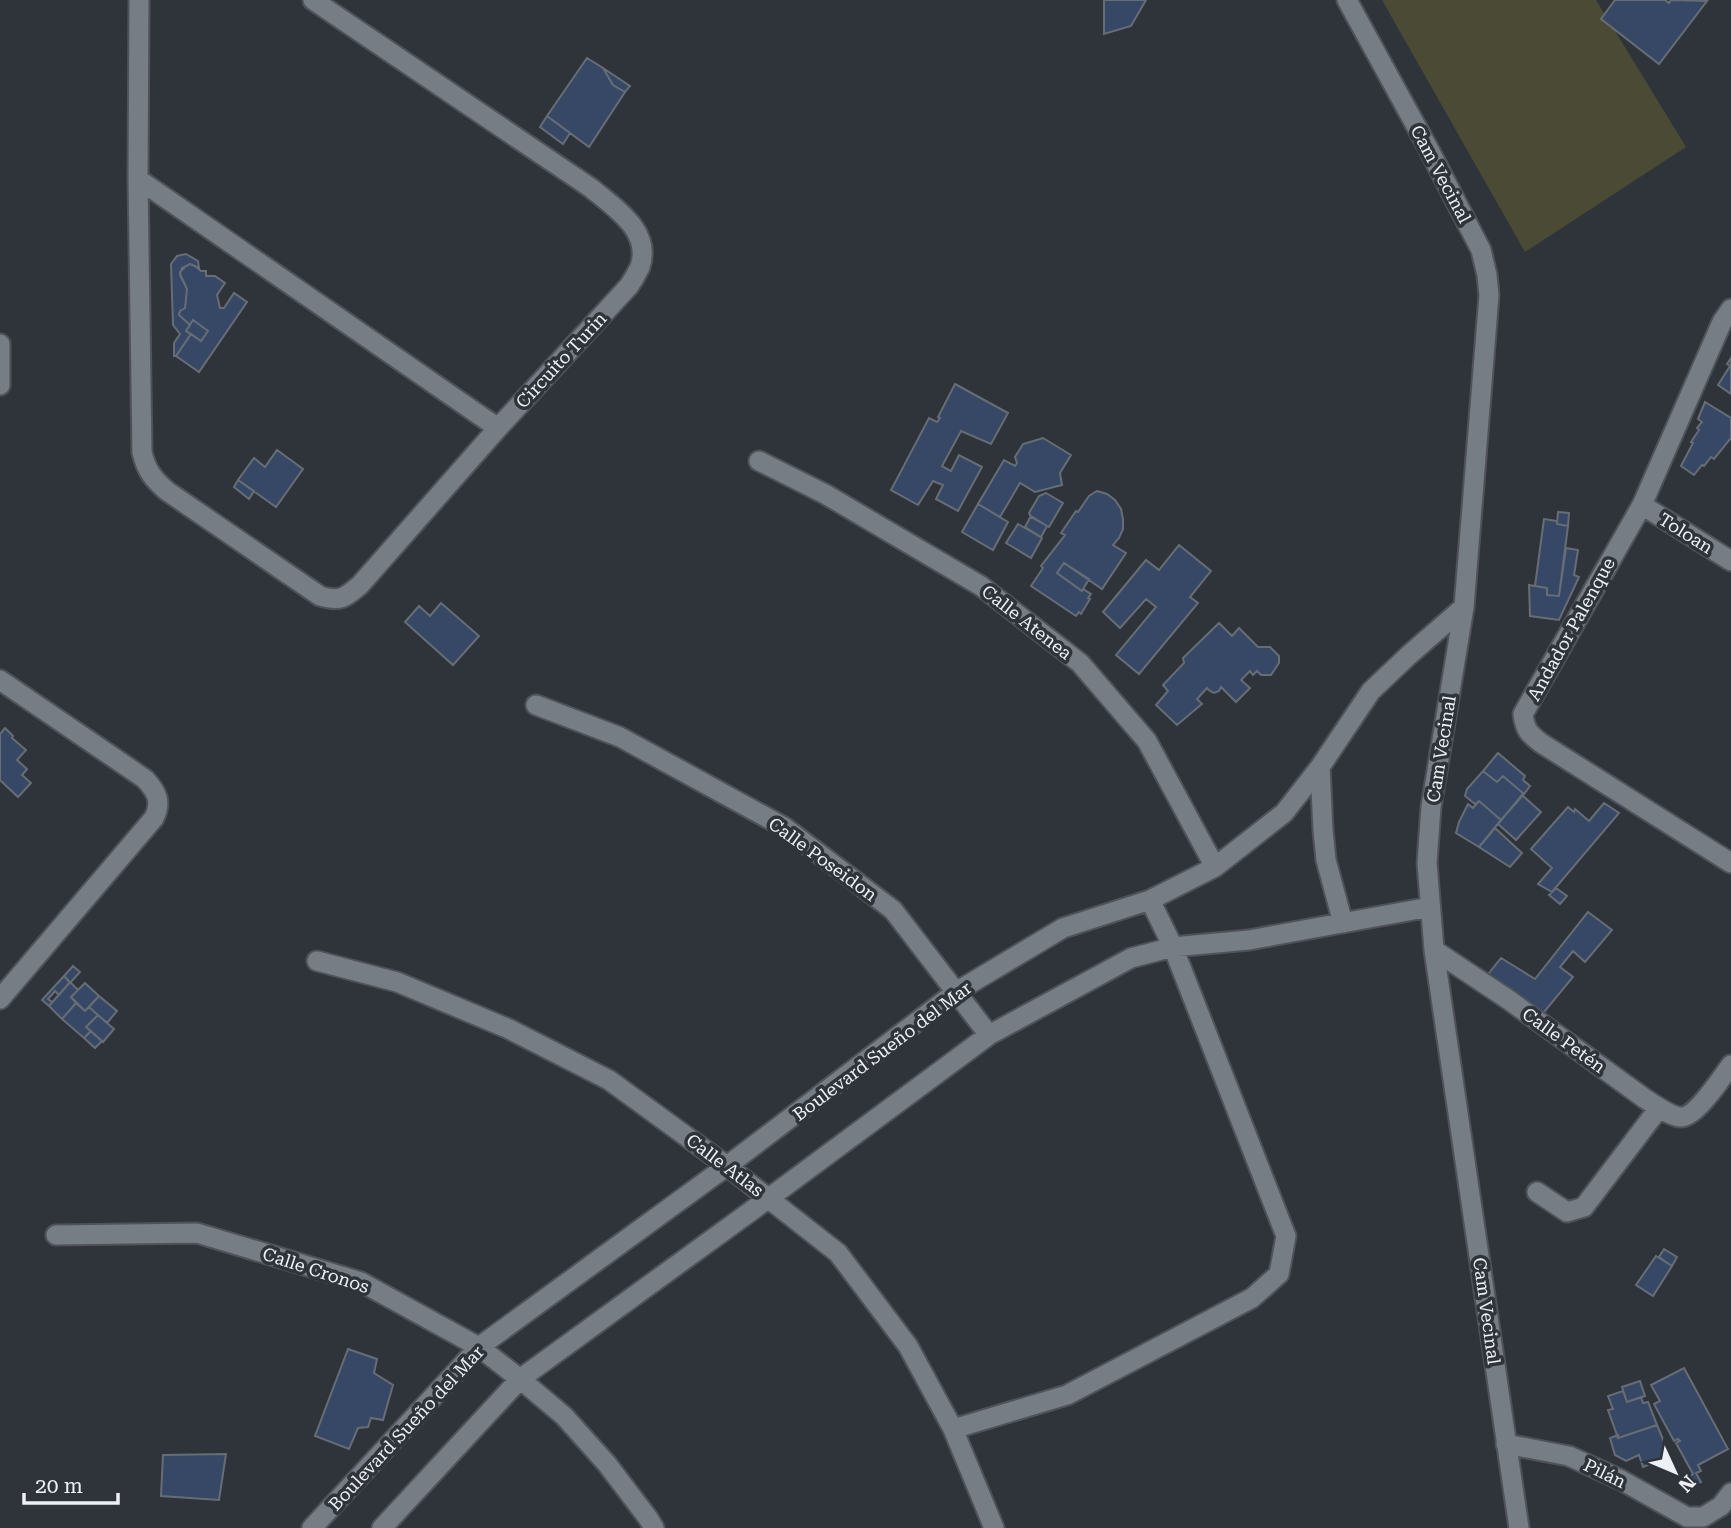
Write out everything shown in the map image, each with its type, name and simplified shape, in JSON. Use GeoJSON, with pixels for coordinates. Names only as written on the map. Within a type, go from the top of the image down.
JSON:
{"type":"FeatureCollection","features":[{"type":"Feature","properties":{"kind":"street"},"geometry":{"type":"LineString","coordinates":[[139,0],[138,179],[498,428]]}},
{"type":"Feature","properties":{"kind":"street","name":"Circuito Turin"},"geometry":{"type":"LineString","coordinates":[[138,179],[142,452],[148,472],[167,491],[320,596],[331,599],[347,596],[360,585],[498,428],[629,286],[640,266],[643,248],[637,231],[627,219],[591,188],[313,0]]}},
{"type":"Feature","properties":{"kind":"street","name":"Cam Vecinal"},"geometry":{"type":"LineString","coordinates":[[1347,0],[1481,250],[1487,275],[1489,295],[1464,607],[1431,807],[1427,863],[1434,950],[1518,1528]]}},
{"type":"Feature","properties":{"kind":"street","name":"Andador Palenque"},"geometry":{"type":"LineString","coordinates":[[1731,309],[1722,323],[1642,505],[1523,714],[1525,728],[1531,736],[1731,863]]}},
{"type":"Feature","properties":{"kind":"street"},"geometry":{"type":"LineString","coordinates":[[0,344],[0,385]]}},
{"type":"Feature","properties":{"kind":"street","name":"Calle Atenea"},"geometry":{"type":"LineString","coordinates":[[759,461],[825,494],[982,586],[1080,663],[1147,741],[1215,867]]}},
{"type":"Feature","properties":{"kind":"street","name":"Toloan"},"geometry":{"type":"LineString","coordinates":[[1642,505],[1731,561]]}},
{"type":"Feature","properties":{"kind":"street","name":"Boulevard Sueño del Mar"},"geometry":{"type":"LineString","coordinates":[[312,1528],[479,1347],[727,1166],[957,992],[1063,928],[1150,900],[1215,867],[1284,813],[1320,767],[1371,691],[1464,607]]}},
{"type":"Feature","properties":{"kind":"street"},"geometry":{"type":"LineString","coordinates":[[0,680],[145,779],[155,790],[158,799],[154,818],[0,999]]}},
{"type":"Feature","properties":{"kind":"street","name":"Calle Poseidon"},"geometry":{"type":"LineString","coordinates":[[536,705],[620,737],[784,827],[893,910],[989,1035]]}},
{"type":"Feature","properties":{"kind":"street"},"geometry":{"type":"LineString","coordinates":[[1320,767],[1326,860],[1343,923]]}},
{"type":"Feature","properties":{"kind":"street"},"geometry":{"type":"LineString","coordinates":[[953,1429],[1067,1395],[1252,1298],[1279,1274],[1286,1236],[1174,947],[1150,900]]}},
{"type":"Feature","properties":{"kind":"street"},"geometry":{"type":"LineString","coordinates":[[382,1528],[520,1378],[989,1035],[1131,958],[1174,947],[1249,940],[1430,907]]}},
{"type":"Feature","properties":{"kind":"street","name":"Calle Petén"},"geometry":{"type":"LineString","coordinates":[[1434,950],[1659,1108],[1680,1117],[1696,1110],[1731,1065]]}},
{"type":"Feature","properties":{"kind":"street","name":"Calle Atlas"},"geometry":{"type":"LineString","coordinates":[[317,961],[397,982],[509,1029],[609,1080],[727,1166],[838,1253],[908,1346],[953,1429],[994,1528]]}},
{"type":"Feature","properties":{"kind":"street"},"geometry":{"type":"LineString","coordinates":[[1537,1192],[1567,1212],[1584,1207],[1659,1108]]}},
{"type":"Feature","properties":{"kind":"street","name":"Calle Cronos"},"geometry":{"type":"LineString","coordinates":[[56,1236],[197,1233],[361,1282],[479,1347],[520,1378],[564,1416],[607,1464],[654,1528]]}},
{"type":"Feature","properties":{"kind":"street","name":"Pilán"},"geometry":{"type":"LineString","coordinates":[[1506,1444],[1569,1456],[1621,1480],[1686,1517],[1703,1517],[1721,1506],[1731,1493]]}},
{"type":"Feature","properties":{"kind":"green space"},"geometry":{"type":"Polygon","coordinates":[[[1382,0],[1596,0],[1686,147],[1525,252],[1382,0]]]}},
{"type":"Feature","properties":{"kind":"building"},"geometry":{"type":"Polygon","coordinates":[[[1104,0],[1146,0],[1131,26],[1104,34],[1104,0]]]}},
{"type":"Feature","properties":{"kind":"building"},"geometry":{"type":"Polygon","coordinates":[[[1615,0],[1665,0],[1669,3],[1671,0],[1707,1],[1659,64],[1601,19],[1615,0]]]}},
{"type":"Feature","properties":{"kind":"building"},"geometry":{"type":"Polygon","coordinates":[[[587,58],[603,68],[613,85],[625,92],[589,147],[547,116],[587,58]]]}},
{"type":"Feature","properties":{"kind":"building"},"geometry":{"type":"Polygon","coordinates":[[[603,68],[630,86],[625,92],[613,85],[603,68]]]}},
{"type":"Feature","properties":{"kind":"building"},"geometry":{"type":"Polygon","coordinates":[[[547,116],[570,133],[563,144],[540,127],[547,116]]]}},
{"type":"Feature","properties":{"kind":"building"},"geometry":{"type":"Polygon","coordinates":[[[186,254],[198,261],[199,268],[190,264],[180,272],[187,289],[185,308],[179,315],[190,325],[186,331],[191,334],[174,356],[174,343],[180,334],[173,325],[171,264],[177,256],[186,254]]]}},
{"type":"Feature","properties":{"kind":"building"},"geometry":{"type":"Polygon","coordinates":[[[190,264],[206,271],[206,276],[215,276],[225,283],[217,295],[220,308],[224,308],[234,293],[247,302],[199,372],[176,356],[191,334],[201,341],[208,331],[193,320],[190,325],[179,315],[185,308],[187,289],[180,274],[182,268],[190,264]]]}},
{"type":"Feature","properties":{"kind":"building"},"geometry":{"type":"Polygon","coordinates":[[[193,320],[208,331],[201,341],[186,331],[193,320]]]}},
{"type":"Feature","properties":{"kind":"building"},"geometry":{"type":"Polygon","coordinates":[[[1731,358],[1731,394],[1718,385],[1730,366],[1727,364],[1731,358]]]}},
{"type":"Feature","properties":{"kind":"building"},"geometry":{"type":"Polygon","coordinates":[[[955,384],[1008,413],[991,444],[961,431],[942,466],[951,471],[959,455],[982,467],[958,511],[936,499],[943,485],[933,481],[918,505],[891,490],[929,418],[937,422],[940,418],[938,417],[955,384]]]}},
{"type":"Feature","properties":{"kind":"building"},"geometry":{"type":"Polygon","coordinates":[[[1705,402],[1731,418],[1731,438],[1714,459],[1711,457],[1694,475],[1681,466],[1702,422],[1698,419],[1705,402]]]}},
{"type":"Feature","properties":{"kind":"building"},"geometry":{"type":"Polygon","coordinates":[[[1043,438],[1071,455],[1060,473],[1062,485],[1035,492],[1020,483],[1000,517],[978,504],[1004,460],[1015,466],[1015,457],[1023,444],[1043,438]]]}},
{"type":"Feature","properties":{"kind":"building"},"geometry":{"type":"Polygon","coordinates":[[[277,450],[303,469],[276,507],[238,480],[254,458],[265,467],[277,450]]]}},
{"type":"Feature","properties":{"kind":"building"},"geometry":{"type":"Polygon","coordinates":[[[238,480],[254,491],[249,499],[234,487],[238,480]]]}},
{"type":"Feature","properties":{"kind":"building"},"geometry":{"type":"Polygon","coordinates":[[[1097,491],[1115,500],[1121,509],[1123,529],[1113,545],[1126,553],[1102,589],[1064,563],[1057,573],[1082,591],[1083,589],[1091,594],[1081,614],[1079,612],[1076,616],[1031,586],[1043,568],[1041,566],[1065,535],[1061,533],[1076,511],[1078,512],[1089,496],[1097,491]]]}},
{"type":"Feature","properties":{"kind":"building"},"geometry":{"type":"Polygon","coordinates":[[[1046,493],[1063,503],[1049,527],[1031,517],[1029,513],[1039,496],[1046,493]]]}},
{"type":"Feature","properties":{"kind":"building"},"geometry":{"type":"Polygon","coordinates":[[[978,504],[1008,522],[993,550],[962,532],[978,504]]]}},
{"type":"Feature","properties":{"kind":"building"},"geometry":{"type":"Polygon","coordinates":[[[1558,512],[1569,513],[1568,526],[1557,524],[1558,512]]]}},
{"type":"Feature","properties":{"kind":"building"},"geometry":{"type":"Polygon","coordinates":[[[1031,516],[1047,526],[1041,537],[1025,527],[1031,516]]]}},
{"type":"Feature","properties":{"kind":"building"},"geometry":{"type":"Polygon","coordinates":[[[1544,519],[1568,526],[1559,596],[1547,595],[1547,588],[1535,586],[1544,519]]]}},
{"type":"Feature","properties":{"kind":"building"},"geometry":{"type":"Polygon","coordinates":[[[1018,524],[1042,538],[1031,558],[1006,543],[1018,524]]]}},
{"type":"Feature","properties":{"kind":"building"},"geometry":{"type":"Polygon","coordinates":[[[1179,545],[1211,571],[1190,597],[1198,603],[1139,674],[1116,655],[1156,607],[1146,599],[1120,628],[1103,612],[1146,560],[1159,570],[1179,545]]]}},
{"type":"Feature","properties":{"kind":"building"},"geometry":{"type":"Polygon","coordinates":[[[1566,548],[1578,550],[1574,575],[1579,577],[1559,620],[1530,616],[1529,585],[1547,588],[1547,595],[1559,596],[1566,548]]]}},
{"type":"Feature","properties":{"kind":"building"},"geometry":{"type":"Polygon","coordinates":[[[1064,563],[1089,579],[1082,591],[1057,573],[1064,563]]]}},
{"type":"Feature","properties":{"kind":"building"},"geometry":{"type":"Polygon","coordinates":[[[441,603],[479,636],[453,665],[405,622],[419,606],[430,616],[441,603]]]}},
{"type":"Feature","properties":{"kind":"building"},"geometry":{"type":"Polygon","coordinates":[[[1219,623],[1232,636],[1239,628],[1258,647],[1270,647],[1279,656],[1279,663],[1271,675],[1261,675],[1257,671],[1253,675],[1250,671],[1241,680],[1250,688],[1236,702],[1221,687],[1214,693],[1207,688],[1197,699],[1202,704],[1177,725],[1156,705],[1168,691],[1163,685],[1184,663],[1183,658],[1219,623]]]}},
{"type":"Feature","properties":{"kind":"building"},"geometry":{"type":"Polygon","coordinates":[[[5,728],[26,750],[17,760],[27,769],[22,775],[31,783],[18,797],[0,780],[0,734],[5,728]]]}},
{"type":"Feature","properties":{"kind":"building"},"geometry":{"type":"Polygon","coordinates":[[[1498,753],[1525,776],[1523,780],[1530,786],[1524,794],[1503,776],[1497,782],[1483,771],[1498,753]]]}},
{"type":"Feature","properties":{"kind":"building"},"geometry":{"type":"Polygon","coordinates":[[[1483,771],[1497,782],[1503,776],[1524,794],[1501,820],[1479,801],[1475,804],[1465,796],[1467,789],[1483,771]]]}},
{"type":"Feature","properties":{"kind":"building"},"geometry":{"type":"Polygon","coordinates":[[[1522,795],[1541,812],[1516,840],[1498,824],[1522,795]]]}},
{"type":"Feature","properties":{"kind":"building"},"geometry":{"type":"Polygon","coordinates":[[[1479,801],[1501,820],[1479,847],[1456,833],[1468,804],[1473,808],[1479,801]]]}},
{"type":"Feature","properties":{"kind":"building"},"geometry":{"type":"Polygon","coordinates":[[[1604,803],[1619,813],[1552,892],[1538,884],[1552,868],[1531,849],[1568,807],[1574,812],[1575,809],[1589,821],[1604,803]]]}},
{"type":"Feature","properties":{"kind":"building"},"geometry":{"type":"Polygon","coordinates":[[[1495,828],[1522,853],[1510,867],[1479,847],[1495,828]]]}},
{"type":"Feature","properties":{"kind":"building"},"geometry":{"type":"Polygon","coordinates":[[[1556,888],[1567,896],[1560,904],[1549,895],[1556,888]]]}},
{"type":"Feature","properties":{"kind":"building"},"geometry":{"type":"Polygon","coordinates":[[[1588,912],[1612,930],[1585,962],[1573,951],[1560,967],[1573,977],[1540,1017],[1485,978],[1501,958],[1535,979],[1588,912]]]}},
{"type":"Feature","properties":{"kind":"building"},"geometry":{"type":"Polygon","coordinates":[[[73,966],[80,972],[70,983],[64,976],[73,966]]]}},
{"type":"Feature","properties":{"kind":"building"},"geometry":{"type":"Polygon","coordinates":[[[64,976],[70,982],[59,995],[55,991],[48,999],[52,1002],[49,1006],[42,1000],[64,976]]]}},
{"type":"Feature","properties":{"kind":"building"},"geometry":{"type":"Polygon","coordinates":[[[70,982],[78,990],[71,997],[76,1003],[62,1019],[49,1006],[70,982]]]}},
{"type":"Feature","properties":{"kind":"building"},"geometry":{"type":"Polygon","coordinates":[[[85,983],[99,996],[85,1011],[71,997],[85,983]]]}},
{"type":"Feature","properties":{"kind":"building"},"geometry":{"type":"Polygon","coordinates":[[[99,996],[117,1011],[107,1023],[89,1007],[99,996]]]}},
{"type":"Feature","properties":{"kind":"building"},"geometry":{"type":"Polygon","coordinates":[[[76,1003],[85,1011],[89,1007],[98,1015],[86,1027],[91,1031],[84,1038],[62,1019],[76,1003]]]}},
{"type":"Feature","properties":{"kind":"building"},"geometry":{"type":"Polygon","coordinates":[[[98,1015],[114,1029],[103,1042],[86,1027],[98,1015]]]}},
{"type":"Feature","properties":{"kind":"building"},"geometry":{"type":"Polygon","coordinates":[[[91,1031],[102,1041],[95,1048],[84,1038],[91,1031]]]}},
{"type":"Feature","properties":{"kind":"building"},"geometry":{"type":"Polygon","coordinates":[[[1664,1249],[1677,1257],[1672,1266],[1659,1257],[1664,1249]]]}},
{"type":"Feature","properties":{"kind":"building"},"geometry":{"type":"Polygon","coordinates":[[[1656,1256],[1672,1266],[1653,1296],[1636,1285],[1656,1256]]]}},
{"type":"Feature","properties":{"kind":"building"},"geometry":{"type":"Polygon","coordinates":[[[348,1349],[377,1359],[374,1373],[393,1385],[383,1420],[371,1418],[368,1427],[358,1428],[349,1449],[315,1436],[348,1349]]]}},
{"type":"Feature","properties":{"kind":"building"},"geometry":{"type":"Polygon","coordinates":[[[1684,1368],[1728,1449],[1698,1465],[1701,1471],[1696,1473],[1701,1482],[1685,1490],[1681,1481],[1693,1474],[1676,1443],[1680,1441],[1674,1441],[1654,1404],[1660,1401],[1651,1385],[1684,1368]]]}},
{"type":"Feature","properties":{"kind":"building"},"geometry":{"type":"Polygon","coordinates":[[[1640,1381],[1645,1396],[1627,1402],[1622,1387],[1640,1381]]]}},
{"type":"Feature","properties":{"kind":"building"},"geometry":{"type":"Polygon","coordinates":[[[1623,1391],[1627,1402],[1641,1397],[1643,1403],[1648,1402],[1657,1425],[1618,1438],[1608,1410],[1613,1409],[1608,1396],[1623,1391]]]}},
{"type":"Feature","properties":{"kind":"building"},"geometry":{"type":"Polygon","coordinates":[[[1657,1425],[1670,1456],[1643,1467],[1639,1455],[1626,1461],[1615,1455],[1610,1438],[1618,1435],[1618,1438],[1657,1425]]]}},
{"type":"Feature","properties":{"kind":"building"},"geometry":{"type":"Polygon","coordinates":[[[226,1454],[219,1500],[161,1496],[163,1455],[226,1454]]]}}]}
